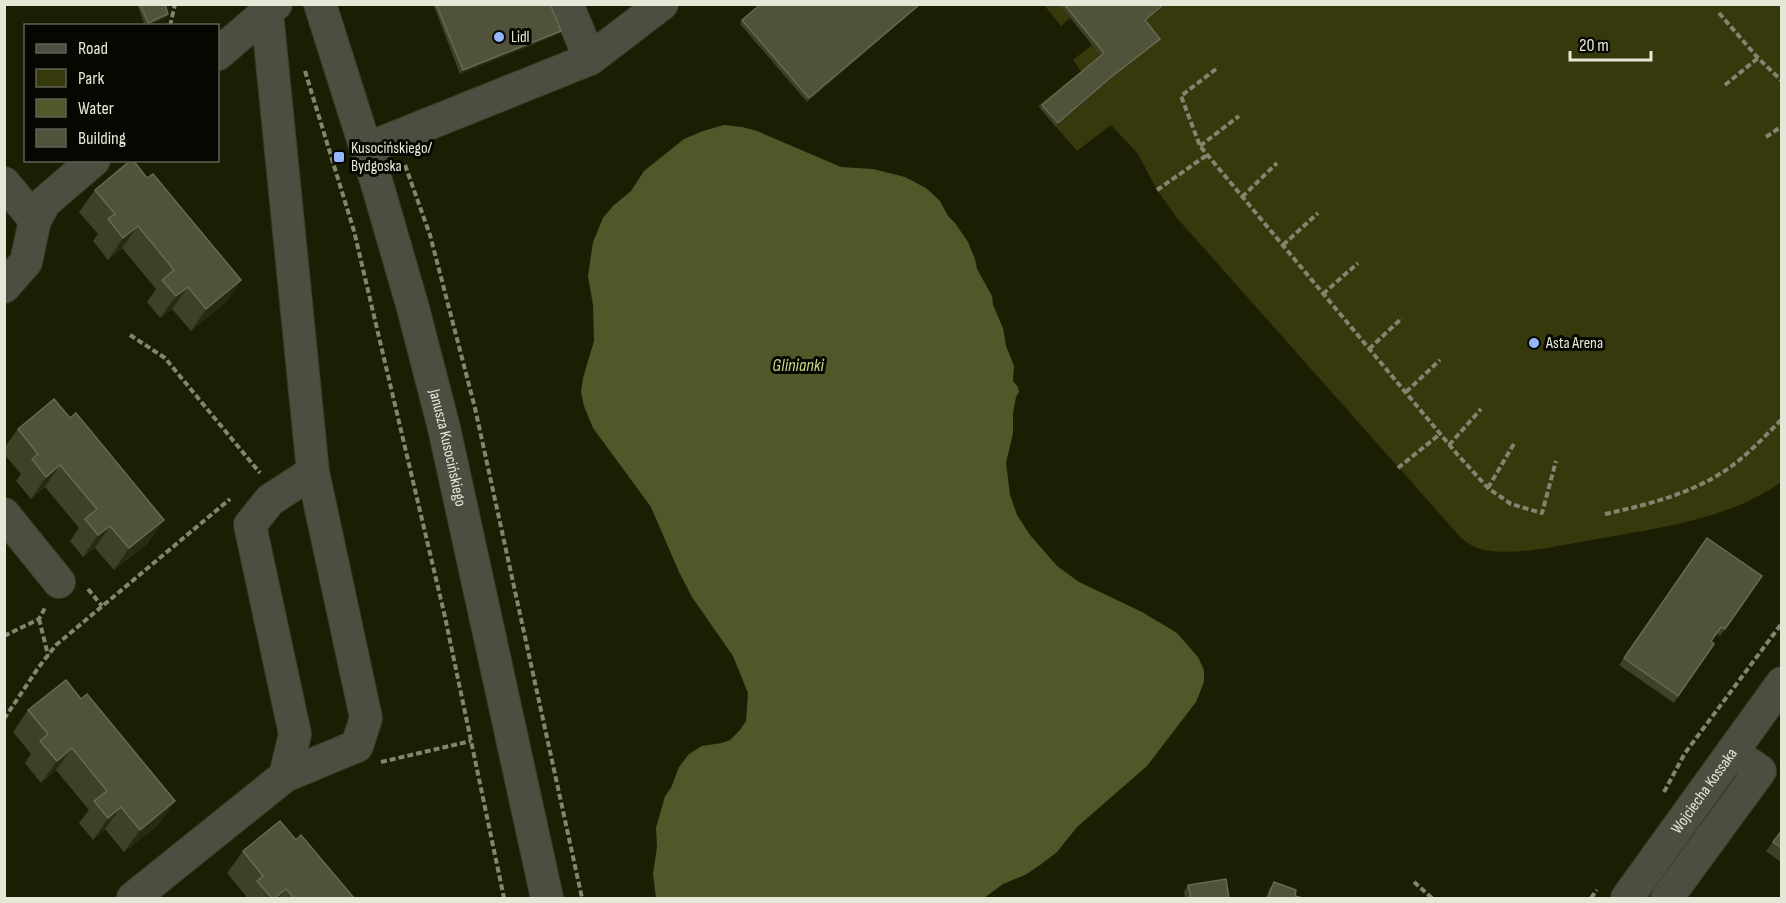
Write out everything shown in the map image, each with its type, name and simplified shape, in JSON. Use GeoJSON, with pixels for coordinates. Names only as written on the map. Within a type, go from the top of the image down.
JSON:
{"type":"FeatureCollection","features":[{"type":"Feature","properties":{"kind":"street","name":"Janusza Kusocińskiego"},"geometry":{"type":"LineString","coordinates":[[320,4],[413,308],[447,440],[547,898]]}},
{"type":"Feature","properties":{"kind":"street"},"geometry":{"type":"LineString","coordinates":[[567,4],[590,59]]}},
{"type":"Feature","properties":{"kind":"street"},"geometry":{"type":"LineString","coordinates":[[366,149],[590,59],[662,4]]}},
{"type":"Feature","properties":{"kind":"street"},"geometry":{"type":"LineString","coordinates":[[219,53],[272,8]]}},
{"type":"Feature","properties":{"kind":"street"},"geometry":{"type":"LineString","coordinates":[[134,898],[285,776],[357,746],[366,718],[313,472],[272,8]]}},
{"type":"Feature","properties":{"kind":"street"},"geometry":{"type":"LineString","coordinates":[[4,287],[26,262],[35,220],[45,202],[92,162]]}},
{"type":"Feature","properties":{"kind":"street"},"geometry":{"type":"LineString","coordinates":[[4,183],[35,220]]}},
{"type":"Feature","properties":{"kind":"street"},"geometry":{"type":"LineString","coordinates":[[285,776],[295,734],[250,525],[270,500],[266,479],[313,472]]}},
{"type":"Feature","properties":{"kind":"street"},"geometry":{"type":"LineString","coordinates":[[4,514],[59,582]]}},
{"type":"Feature","properties":{"kind":"street","name":"Wojciecha Kossaka"},"geometry":{"type":"LineString","coordinates":[[1612,894],[1732,752],[1772,719],[1782,683]]}},
{"type":"Feature","properties":{"kind":"street"},"geometry":{"type":"LineString","coordinates":[[1667,898],[1760,771],[1732,752]]}},
{"type":"Feature","properties":{"kind":"path"},"geometry":{"type":"LineString","coordinates":[[170,24],[175,4]]}},
{"type":"Feature","properties":{"kind":"path"},"geometry":{"type":"LineString","coordinates":[[1719,13],[1758,58],[1782,81]]}},
{"type":"Feature","properties":{"kind":"path"},"geometry":{"type":"LineString","coordinates":[[1725,85],[1758,58]]}},
{"type":"Feature","properties":{"kind":"path"},"geometry":{"type":"LineString","coordinates":[[303,66],[354,231],[442,605],[504,898]]}},
{"type":"Feature","properties":{"kind":"path"},"geometry":{"type":"LineString","coordinates":[[1216,69],[1180,96],[1200,146],[1449,445],[1488,488],[1511,504],[1542,513],[1556,461]]}},
{"type":"Feature","properties":{"kind":"path"},"geometry":{"type":"LineString","coordinates":[[1200,146],[1239,116]]}},
{"type":"Feature","properties":{"kind":"path"},"geometry":{"type":"LineString","coordinates":[[1766,137],[1782,126]]}},
{"type":"Feature","properties":{"kind":"path"},"geometry":{"type":"LineString","coordinates":[[1157,190],[1208,155]]}},
{"type":"Feature","properties":{"kind":"path"},"geometry":{"type":"LineString","coordinates":[[1242,197],[1277,163]]}},
{"type":"Feature","properties":{"kind":"path"},"geometry":{"type":"LineString","coordinates":[[1283,245],[1318,213]]}},
{"type":"Feature","properties":{"kind":"path"},"geometry":{"type":"LineString","coordinates":[[1323,294],[1358,263]]}},
{"type":"Feature","properties":{"kind":"path"},"geometry":{"type":"LineString","coordinates":[[1369,349],[1402,318]]}},
{"type":"Feature","properties":{"kind":"path"},"geometry":{"type":"LineString","coordinates":[[129,335],[165,358],[266,479]]}},
{"type":"Feature","properties":{"kind":"path"},"geometry":{"type":"LineString","coordinates":[[1406,392],[1440,360]]}},
{"type":"Feature","properties":{"kind":"path"},"geometry":{"type":"LineString","coordinates":[[1449,445],[1481,409]]}},
{"type":"Feature","properties":{"kind":"path"},"geometry":{"type":"LineString","coordinates":[[1605,514],[1653,504],[1688,491],[1724,472],[1782,419]]}},
{"type":"Feature","properties":{"kind":"path"},"geometry":{"type":"LineString","coordinates":[[1398,468],[1440,434]]}},
{"type":"Feature","properties":{"kind":"path"},"geometry":{"type":"LineString","coordinates":[[1488,488],[1515,442]]}},
{"type":"Feature","properties":{"kind":"path"},"geometry":{"type":"LineString","coordinates":[[4,719],[56,645],[234,496]]}},
{"type":"Feature","properties":{"kind":"path"},"geometry":{"type":"LineString","coordinates":[[4,636],[39,619],[59,582]]}},
{"type":"Feature","properties":{"kind":"path"},"geometry":{"type":"LineString","coordinates":[[39,619],[48,655]]}},
{"type":"Feature","properties":{"kind":"path"},"geometry":{"type":"LineString","coordinates":[[1662,798],[1685,753],[1782,623]]}},
{"type":"Feature","properties":{"kind":"path"},"geometry":{"type":"LineString","coordinates":[[1414,882],[1432,898]]}},
{"type":"Feature","properties":{"kind":"path"},"geometry":{"type":"LineString","coordinates":[[1591,898],[1612,894]]}},
{"type":"Feature","properties":{"kind":"green space","name":"Asta Arena"},"geometry":{"type":"Polygon","coordinates":[[[1044,5],[1781,5],[1781,482],[1760,495],[1713,515],[1688,522],[1547,548],[1489,551],[1477,548],[1462,539],[1177,218],[1157,190],[1138,154],[1111,125],[1077,151],[1038,106],[1081,71],[1073,60],[1093,44],[1071,17],[1061,26],[1044,5]]]}},
{"type":"Feature","properties":{"kind":"water","name":"Glinianki"},"geometry":{"type":"Polygon","coordinates":[[[724,125],[757,131],[841,167],[873,169],[905,177],[926,188],[940,201],[948,216],[968,242],[977,269],[992,296],[1014,366],[1013,381],[1019,392],[1013,413],[1013,433],[1006,463],[1010,495],[1017,515],[1030,535],[1057,566],[1079,582],[1142,612],[1177,633],[1198,657],[1204,670],[1204,682],[1196,702],[1147,766],[1077,827],[1057,852],[1025,875],[1003,884],[984,898],[656,898],[653,874],[657,847],[656,828],[665,796],[671,788],[679,767],[689,754],[702,746],[730,740],[740,730],[746,721],[748,693],[733,656],[692,597],[651,507],[593,428],[584,406],[581,392],[583,378],[594,341],[593,305],[588,276],[593,242],[603,218],[631,191],[644,171],[684,139],[724,125]]]}},
{"type":"Feature","properties":{"kind":"building"},"geometry":{"type":"Polygon","coordinates":[[[140,4],[165,4],[168,14],[148,23],[140,4]]]}},
{"type":"Feature","properties":{"kind":"building","name":"Lidl"},"geometry":{"type":"Polygon","coordinates":[[[436,4],[550,4],[561,31],[463,70],[436,4]]]}},
{"type":"Feature","properties":{"kind":"building"},"geometry":{"type":"Polygon","coordinates":[[[761,4],[920,4],[809,98],[742,20],[761,4]]]}},
{"type":"Feature","properties":{"kind":"building"},"geometry":{"type":"Polygon","coordinates":[[[1064,4],[1164,4],[1145,20],[1160,39],[1058,123],[1042,105],[1104,53],[1064,4]]]}},
{"type":"Feature","properties":{"kind":"building"},"geometry":{"type":"Polygon","coordinates":[[[129,162],[135,162],[147,178],[153,174],[241,280],[206,309],[188,287],[176,296],[162,280],[174,270],[138,226],[123,238],[108,219],[115,214],[95,190],[129,162]]]}},
{"type":"Feature","properties":{"kind":"building"},"geometry":{"type":"Polygon","coordinates":[[[54,399],[70,418],[76,413],[164,520],[129,548],[110,526],[98,535],[85,519],[97,509],[60,465],[46,477],[32,459],[38,454],[18,429],[54,399]]]}},
{"type":"Feature","properties":{"kind":"building"},"geometry":{"type":"Polygon","coordinates":[[[1707,538],[1762,576],[1725,629],[1721,627],[1711,641],[1714,644],[1678,696],[1624,658],[1707,538]]]}},
{"type":"Feature","properties":{"kind":"building"},"geometry":{"type":"Polygon","coordinates":[[[66,680],[81,699],[87,694],[175,801],[140,830],[121,807],[108,818],[94,801],[107,791],[72,748],[57,761],[40,741],[48,734],[28,710],[66,680]]]}},
{"type":"Feature","properties":{"kind":"building"},"geometry":{"type":"Polygon","coordinates":[[[280,821],[296,840],[301,835],[354,898],[294,898],[286,889],[272,898],[257,881],[263,876],[243,851],[280,821]]]}},
{"type":"Feature","properties":{"kind":"building"},"geometry":{"type":"Polygon","coordinates":[[[1782,830],[1782,848],[1773,842],[1782,830]]]}},
{"type":"Feature","properties":{"kind":"building"},"geometry":{"type":"Polygon","coordinates":[[[1226,879],[1229,898],[1191,898],[1188,885],[1226,879]]]}},
{"type":"Feature","properties":{"kind":"building"},"geometry":{"type":"Polygon","coordinates":[[[1274,882],[1296,890],[1295,896],[1302,898],[1268,898],[1274,882]]]}},
{"type":"Feature","properties":{"kind":"place","name":"Lidl"},"geometry":{"type":"Point","coordinates":[499,37]}},
{"type":"Feature","properties":{"kind":"place","name":"Kusocińskiego/ Bydgoska"},"geometry":{"type":"Point","coordinates":[339,157]}},
{"type":"Feature","properties":{"kind":"place","name":"Asta Arena"},"geometry":{"type":"Point","coordinates":[1534,343]}}]}
